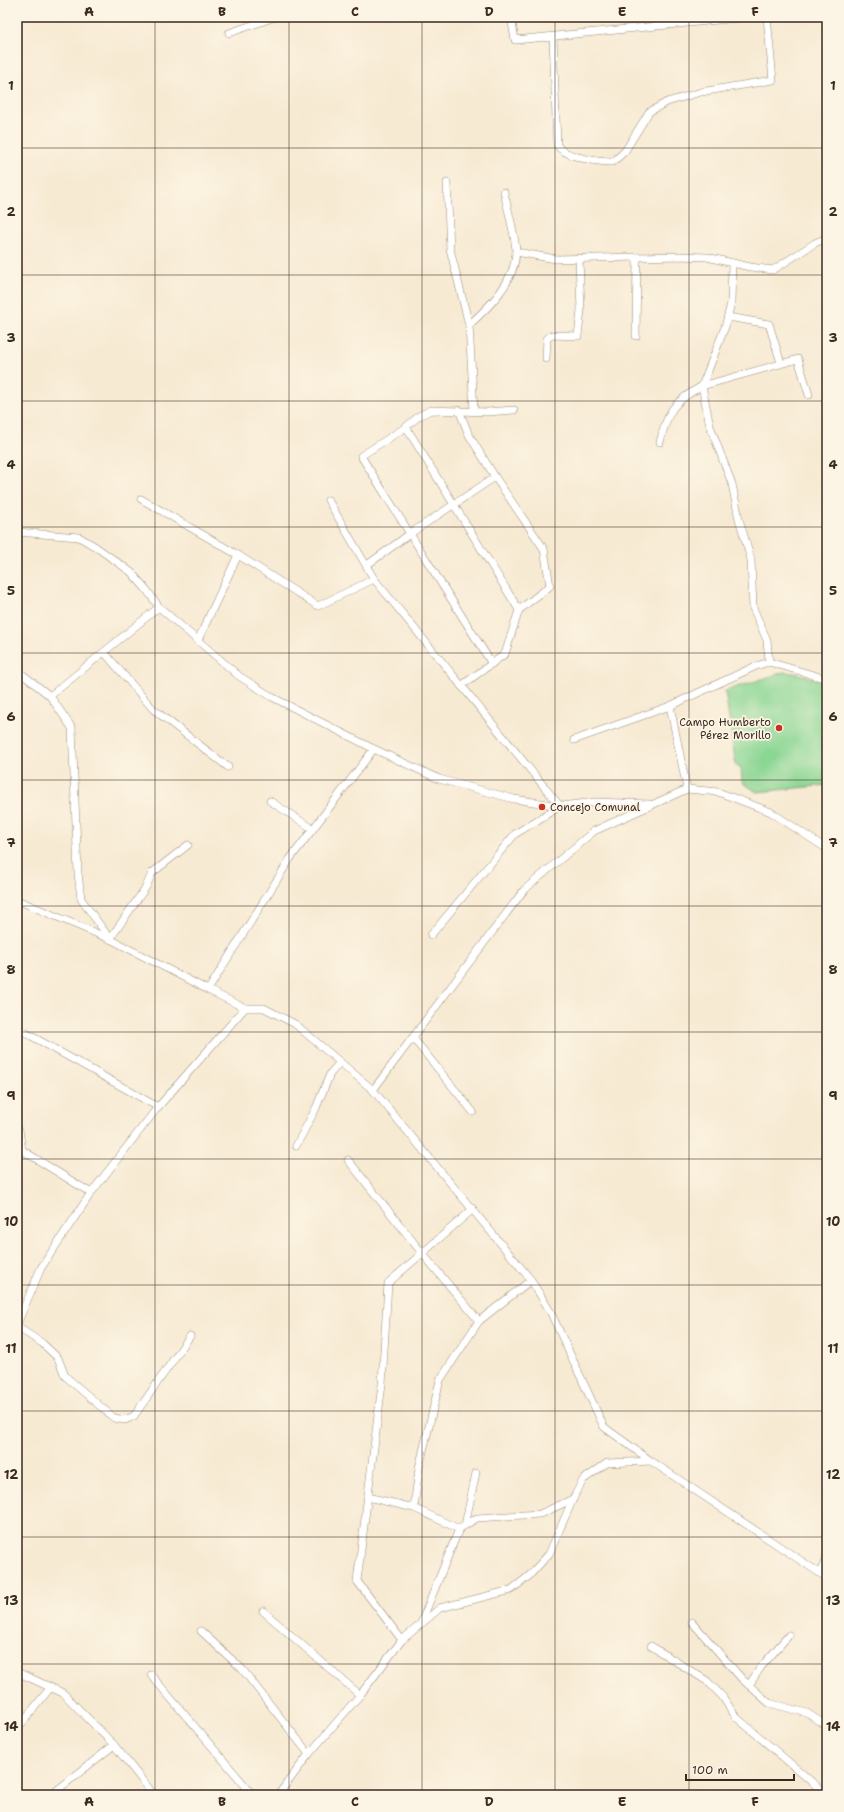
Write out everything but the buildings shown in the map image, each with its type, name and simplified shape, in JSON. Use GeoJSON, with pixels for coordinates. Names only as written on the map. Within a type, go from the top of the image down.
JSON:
{"type":"FeatureCollection","features":[{"type":"Feature","properties":{"kind":"street"},"geometry":{"type":"LineString","coordinates":[[229,33],[275,17]]}},
{"type":"Feature","properties":{"kind":"street"},"geometry":{"type":"LineString","coordinates":[[511,17],[514,40],[748,17]]}},
{"type":"Feature","properties":{"kind":"street"},"geometry":{"type":"LineString","coordinates":[[546,38],[553,37],[557,145],[560,151],[569,155],[586,157],[598,162],[613,162],[625,151],[649,112],[667,102],[701,92],[773,80],[767,17]]}},
{"type":"Feature","properties":{"kind":"street"},"geometry":{"type":"LineString","coordinates":[[447,183],[450,249],[469,325],[474,411]]}},
{"type":"Feature","properties":{"kind":"street"},"geometry":{"type":"LineString","coordinates":[[469,325],[490,306],[504,287],[513,264],[516,252],[504,192]]}},
{"type":"Feature","properties":{"kind":"street"},"geometry":{"type":"LineString","coordinates":[[516,252],[556,259],[679,256],[707,257],[773,270],[815,243],[827,238]]}},
{"type":"Feature","properties":{"kind":"street"},"geometry":{"type":"LineString","coordinates":[[636,336],[637,257]]}},
{"type":"Feature","properties":{"kind":"street"},"geometry":{"type":"LineString","coordinates":[[546,359],[547,339],[551,335],[578,336],[582,310],[579,259]]}},
{"type":"Feature","properties":{"kind":"street"},"geometry":{"type":"LineString","coordinates":[[732,263],[731,303],[728,317],[702,386],[710,426],[732,484],[739,519],[751,560],[753,608],[768,640],[769,662]]}},
{"type":"Feature","properties":{"kind":"street"},"geometry":{"type":"LineString","coordinates":[[728,317],[769,324],[782,363]]}},
{"type":"Feature","properties":{"kind":"street"},"geometry":{"type":"LineString","coordinates":[[660,442],[671,408],[686,395],[702,386],[798,359],[809,395]]}},
{"type":"Feature","properties":{"kind":"street"},"geometry":{"type":"LineString","coordinates":[[492,664],[411,533],[361,456],[406,427],[419,416],[431,410],[487,412],[514,410]]}},
{"type":"Feature","properties":{"kind":"street"},"geometry":{"type":"LineString","coordinates":[[459,410],[469,435],[495,477],[544,549],[550,586],[519,610],[505,654],[461,686]]}},
{"type":"Feature","properties":{"kind":"street"},"geometry":{"type":"LineString","coordinates":[[406,427],[519,610]]}},
{"type":"Feature","properties":{"kind":"street"},"geometry":{"type":"LineString","coordinates":[[367,565],[411,533],[495,477]]}},
{"type":"Feature","properties":{"kind":"street"},"geometry":{"type":"LineString","coordinates":[[141,499],[238,555],[318,606],[374,579]]}},
{"type":"Feature","properties":{"kind":"street"},"geometry":{"type":"LineString","coordinates":[[328,500],[374,579],[560,806]]}},
{"type":"Feature","properties":{"kind":"street"},"geometry":{"type":"LineString","coordinates":[[17,532],[79,537],[131,572],[159,607],[239,676],[272,697],[374,749],[439,779],[514,799],[560,806],[596,802],[652,804]]}},
{"type":"Feature","properties":{"kind":"street"},"geometry":{"type":"LineString","coordinates":[[198,640],[238,555]]}},
{"type":"Feature","properties":{"kind":"street"},"geometry":{"type":"LineString","coordinates":[[50,696],[159,607]]}},
{"type":"Feature","properties":{"kind":"street"},"geometry":{"type":"LineString","coordinates":[[104,652],[153,709],[228,767]]}},
{"type":"Feature","properties":{"kind":"street"},"geometry":{"type":"LineString","coordinates":[[574,740],[670,706],[756,666],[769,662],[827,679]]}},
{"type":"Feature","properties":{"kind":"street"},"geometry":{"type":"LineString","coordinates":[[17,670],[50,696],[72,728],[78,873],[81,899],[110,939]]}},
{"type":"Feature","properties":{"kind":"street"},"geometry":{"type":"LineString","coordinates":[[670,706],[687,789]]}},
{"type":"Feature","properties":{"kind":"street"},"geometry":{"type":"LineString","coordinates":[[208,990],[290,859],[374,749]]}},
{"type":"Feature","properties":{"kind":"street"},"geometry":{"type":"LineString","coordinates":[[372,1090],[524,890],[594,831],[687,789],[718,792],[771,812],[827,849]]}},
{"type":"Feature","properties":{"kind":"street"},"geometry":{"type":"LineString","coordinates":[[270,801],[313,829]]}},
{"type":"Feature","properties":{"kind":"street"},"geometry":{"type":"LineString","coordinates":[[431,935],[515,834],[560,806]]}},
{"type":"Feature","properties":{"kind":"street"},"geometry":{"type":"LineString","coordinates":[[110,939],[146,887],[152,873],[188,845]]}},
{"type":"Feature","properties":{"kind":"street"},"geometry":{"type":"LineString","coordinates":[[17,900],[110,939],[245,1008],[264,1008],[295,1024],[372,1090],[531,1280],[550,1311],[604,1427],[651,1461],[827,1578]]}},
{"type":"Feature","properties":{"kind":"street"},"geometry":{"type":"LineString","coordinates":[[190,1336],[134,1416],[122,1420],[114,1418],[65,1376],[58,1358],[42,1343],[17,1325],[41,1268],[91,1192],[158,1107],[245,1008]]}},
{"type":"Feature","properties":{"kind":"street"},"geometry":{"type":"LineString","coordinates":[[17,1028],[158,1107]]}},
{"type":"Feature","properties":{"kind":"street"},"geometry":{"type":"LineString","coordinates":[[413,1038],[473,1112]]}},
{"type":"Feature","properties":{"kind":"street"},"geometry":{"type":"LineString","coordinates":[[296,1146],[316,1108],[330,1074],[340,1062]]}},
{"type":"Feature","properties":{"kind":"street"},"geometry":{"type":"LineString","coordinates":[[17,1129],[19,1130],[22,1150],[91,1192]]}},
{"type":"Feature","properties":{"kind":"street"},"geometry":{"type":"LineString","coordinates":[[348,1160],[422,1253],[479,1321]]}},
{"type":"Feature","properties":{"kind":"street"},"geometry":{"type":"LineString","coordinates":[[402,1640],[357,1581],[382,1384],[388,1283],[473,1209]]}},
{"type":"Feature","properties":{"kind":"street"},"geometry":{"type":"LineString","coordinates":[[414,1508],[419,1468],[440,1380],[479,1321],[531,1280]]}},
{"type":"Feature","properties":{"kind":"street"},"geometry":{"type":"LineString","coordinates":[[278,1795],[309,1754],[360,1694],[402,1640],[440,1608],[511,1590],[529,1576],[549,1554],[583,1480],[607,1463],[651,1461]]}},
{"type":"Feature","properties":{"kind":"street"},"geometry":{"type":"LineString","coordinates":[[421,1624],[462,1527],[476,1473]]}},
{"type":"Feature","properties":{"kind":"street"},"geometry":{"type":"LineString","coordinates":[[368,1497],[414,1508],[462,1527]]}},
{"type":"Feature","properties":{"kind":"street"},"geometry":{"type":"LineString","coordinates":[[462,1527],[477,1518],[540,1514],[573,1499]]}},
{"type":"Feature","properties":{"kind":"street"},"geometry":{"type":"LineString","coordinates":[[820,1573],[827,1556]]}},
{"type":"Feature","properties":{"kind":"street"},"geometry":{"type":"LineString","coordinates":[[263,1611],[360,1694]]}},
{"type":"Feature","properties":{"kind":"street"},"geometry":{"type":"LineString","coordinates":[[692,1622],[749,1685],[770,1703],[807,1713],[827,1726]]}},
{"type":"Feature","properties":{"kind":"street"},"geometry":{"type":"LineString","coordinates":[[201,1631],[242,1669],[309,1754]]}},
{"type":"Feature","properties":{"kind":"street"},"geometry":{"type":"LineString","coordinates":[[749,1685],[761,1667],[789,1635]]}},
{"type":"Feature","properties":{"kind":"street"},"geometry":{"type":"LineString","coordinates":[[651,1646],[707,1682],[722,1696],[736,1717],[819,1788],[822,1795]]}},
{"type":"Feature","properties":{"kind":"street"},"geometry":{"type":"LineString","coordinates":[[17,1672],[63,1693],[114,1745],[154,1795]]}},
{"type":"Feature","properties":{"kind":"street"},"geometry":{"type":"LineString","coordinates":[[151,1675],[253,1795]]}},
{"type":"Feature","properties":{"kind":"street"},"geometry":{"type":"LineString","coordinates":[[17,1729],[51,1687]]}},
{"type":"Feature","properties":{"kind":"street"},"geometry":{"type":"LineString","coordinates":[[51,1795],[114,1745]]}},
{"type":"Feature","properties":{"kind":"green space","name":"Campo Humberto Pérez Morillo"},"geometry":{"type":"Polygon","coordinates":[[[784,672],[806,676],[827,686],[827,785],[757,792],[742,782],[741,767],[736,766],[725,691],[784,672]]]}},
{"type":"Feature","properties":{"kind":"place","name":"Campo Humberto Pérez Morillo"},"geometry":{"type":"Point","coordinates":[779,728]}},
{"type":"Feature","properties":{"kind":"place","name":"Concejo Comunal"},"geometry":{"type":"Point","coordinates":[542,807]}}]}
